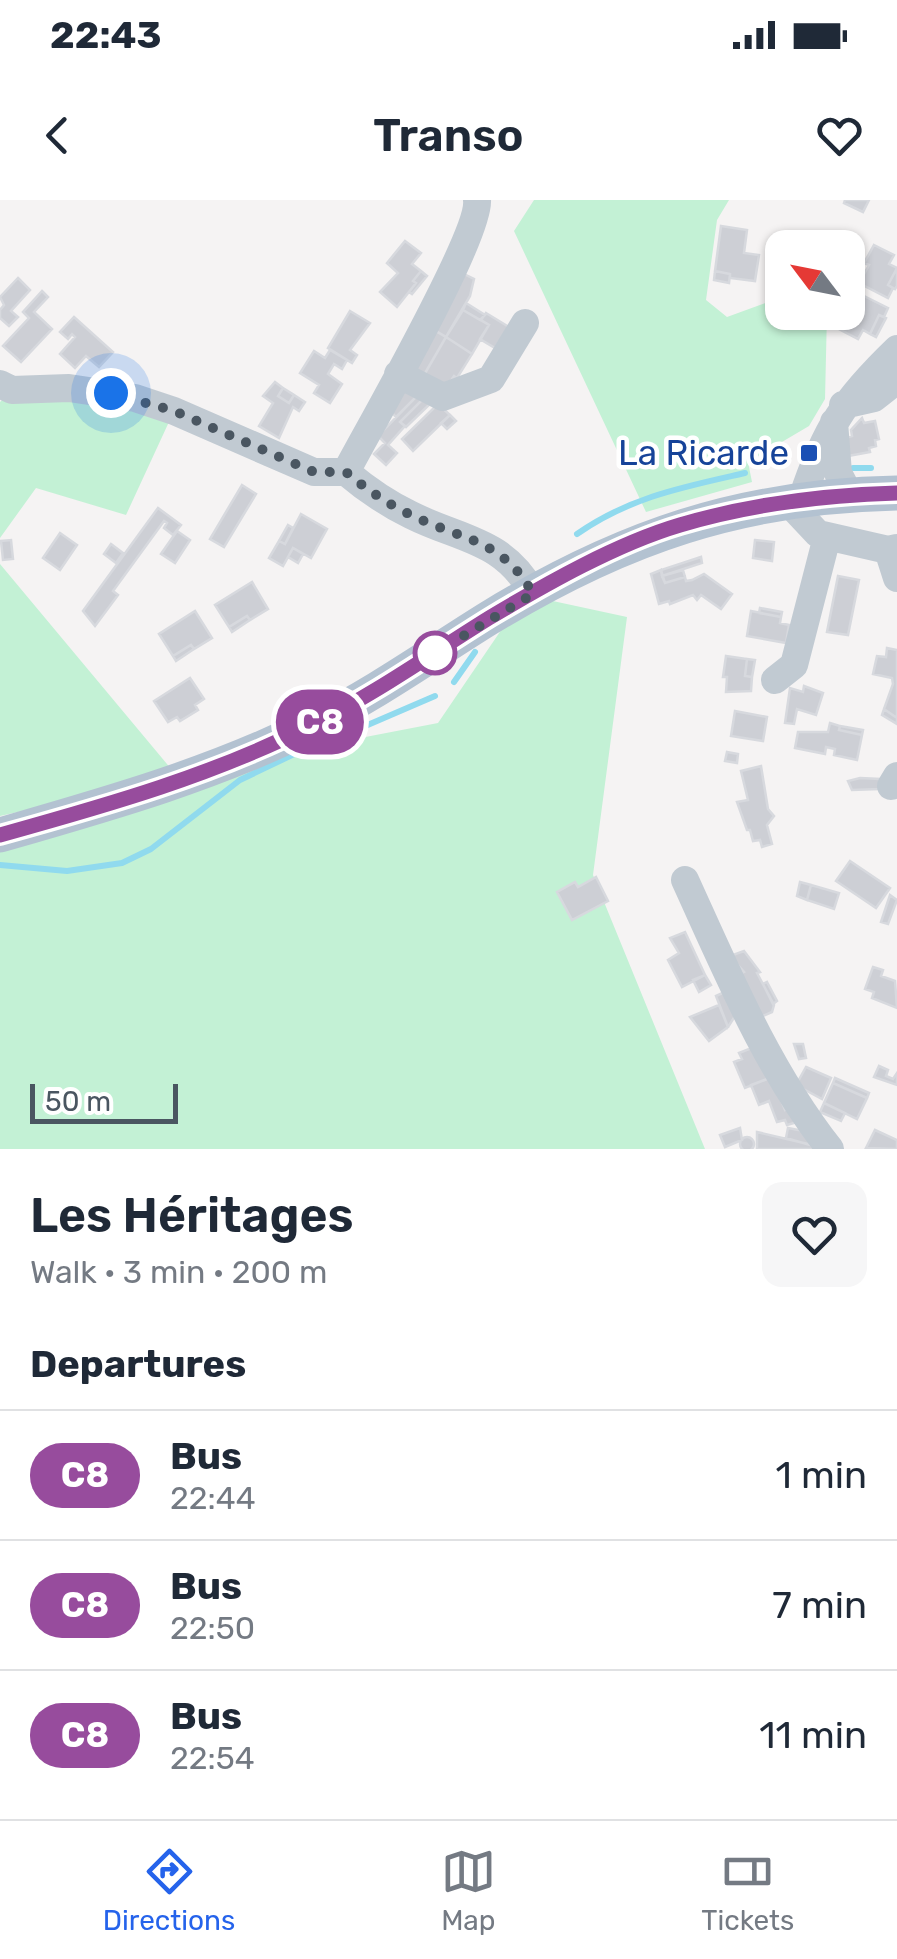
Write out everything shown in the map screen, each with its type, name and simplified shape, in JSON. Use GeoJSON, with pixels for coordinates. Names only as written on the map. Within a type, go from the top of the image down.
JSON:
{"type":"FeatureCollection","features":[{"type":"Feature","properties":{"kind":"main road"},"geometry":{"type":"LineString","coordinates":[[0,836],[148,793],[240,760],[318,722],[533,594],[642,539],[680,525],[795,500],[897,493]]}},
{"type":"Feature","properties":{"kind":"street"},"geometry":{"type":"LineString","coordinates":[[346,472],[461,254],[478,211],[477,200]]}},
{"type":"Feature","properties":{"kind":"street"},"geometry":{"type":"LineString","coordinates":[[398,374],[444,397],[475,385],[491,378],[525,323]]}},
{"type":"Feature","properties":{"kind":"street"},"geometry":{"type":"LineString","coordinates":[[897,350],[838,413],[795,500],[809,527],[827,537],[892,549],[897,578]]}},
{"type":"Feature","properties":{"kind":"street"},"geometry":{"type":"LineString","coordinates":[[838,413],[874,398],[897,380]]}},
{"type":"Feature","properties":{"kind":"street"},"geometry":{"type":"LineString","coordinates":[[0,384],[12,390],[69,388],[135,398],[314,472],[346,472],[366,490],[413,516],[504,556],[533,594]]}},
{"type":"Feature","properties":{"kind":"street"},"geometry":{"type":"LineString","coordinates":[[838,413],[838,474],[849,494]]}},
{"type":"Feature","properties":{"kind":"street"},"geometry":{"type":"LineString","coordinates":[[774,680],[794,665],[827,537]]}},
{"type":"Feature","properties":{"kind":"street"},"geometry":{"type":"LineString","coordinates":[[686,880],[745,1012],[810,1124],[830,1149]]}},
{"type":"Feature","properties":{"kind":"green space"},"geometry":{"type":"Polygon","coordinates":[[[534,200],[729,200],[717,220],[706,300],[727,317],[765,303],[765,330],[827,330],[825,399],[809,426],[748,462],[752,482],[646,512],[514,231],[534,200]]]}},
{"type":"Feature","properties":{"kind":"green space"},"geometry":{"type":"Polygon","coordinates":[[[12,390],[174,411],[126,515],[36,488],[0,538],[0,402],[12,390]]]}},
{"type":"Feature","properties":{"kind":"green space"},"geometry":{"type":"Polygon","coordinates":[[[0,564],[177,776],[438,723],[525,595],[627,617],[593,875],[705,1149],[0,1149],[0,839],[165,779],[0,816],[0,564]]]}},
{"type":"Feature","properties":{"kind":"building"},"geometry":{"type":"Polygon","coordinates":[[[869,200],[863,212],[844,203],[869,200]]]}},
{"type":"Feature","properties":{"kind":"building"},"geometry":{"type":"Polygon","coordinates":[[[721,226],[747,230],[744,253],[759,255],[755,281],[730,278],[730,274],[715,271],[721,226]]]}},
{"type":"Feature","properties":{"kind":"building"},"geometry":{"type":"Polygon","coordinates":[[[405,241],[421,253],[412,264],[421,271],[397,307],[380,292],[398,273],[387,263],[405,241]]]}},
{"type":"Feature","properties":{"kind":"building"},"geometry":{"type":"Polygon","coordinates":[[[874,245],[894,255],[889,264],[897,268],[888,285],[893,288],[888,298],[865,286],[869,265],[865,261],[874,245]]]}},
{"type":"Feature","properties":{"kind":"building"},"geometry":{"type":"Polygon","coordinates":[[[897,268],[897,286],[895,289],[888,285],[897,268]]]}},
{"type":"Feature","properties":{"kind":"building"},"geometry":{"type":"Polygon","coordinates":[[[421,271],[427,276],[412,294],[409,292],[416,283],[413,281],[421,271]]]}},
{"type":"Feature","properties":{"kind":"building"},"geometry":{"type":"Polygon","coordinates":[[[715,271],[730,274],[729,283],[714,280],[715,271]]]}},
{"type":"Feature","properties":{"kind":"building"},"geometry":{"type":"Polygon","coordinates":[[[464,274],[474,279],[470,296],[446,337],[434,330],[464,274]]]}},
{"type":"Feature","properties":{"kind":"building"},"geometry":{"type":"Polygon","coordinates":[[[18,278],[30,290],[11,311],[18,317],[9,326],[0,318],[4,305],[0,297],[18,278]]]}},
{"type":"Feature","properties":{"kind":"building"},"geometry":{"type":"Polygon","coordinates":[[[42,291],[48,297],[34,312],[52,329],[21,362],[3,346],[29,318],[23,312],[42,291]]]}},
{"type":"Feature","properties":{"kind":"building"},"geometry":{"type":"Polygon","coordinates":[[[865,296],[888,308],[884,317],[879,315],[870,334],[863,330],[865,296]]]}},
{"type":"Feature","properties":{"kind":"building"},"geometry":{"type":"Polygon","coordinates":[[[466,303],[485,315],[480,320],[463,310],[466,303]]]}},
{"type":"Feature","properties":{"kind":"building"},"geometry":{"type":"Polygon","coordinates":[[[463,310],[489,325],[472,354],[446,337],[463,310]]]}},
{"type":"Feature","properties":{"kind":"building"},"geometry":{"type":"Polygon","coordinates":[[[350,311],[370,323],[350,350],[357,355],[352,363],[328,348],[350,311]]]}},
{"type":"Feature","properties":{"kind":"building"},"geometry":{"type":"Polygon","coordinates":[[[486,313],[509,327],[495,348],[480,339],[489,325],[481,320],[486,313]]]}},
{"type":"Feature","properties":{"kind":"building"},"geometry":{"type":"Polygon","coordinates":[[[879,315],[886,318],[876,337],[870,334],[879,315]]]}},
{"type":"Feature","properties":{"kind":"building"},"geometry":{"type":"Polygon","coordinates":[[[74,317],[113,352],[99,367],[86,356],[75,368],[60,354],[75,337],[72,334],[68,339],[60,332],[74,317]]]}},
{"type":"Feature","properties":{"kind":"building"},"geometry":{"type":"Polygon","coordinates":[[[841,330],[863,330],[858,339],[841,330]]]}},
{"type":"Feature","properties":{"kind":"building"},"geometry":{"type":"Polygon","coordinates":[[[436,331],[446,337],[424,375],[413,369],[436,331]]]}},
{"type":"Feature","properties":{"kind":"building"},"geometry":{"type":"Polygon","coordinates":[[[446,337],[472,354],[446,388],[424,375],[446,337]]]}},
{"type":"Feature","properties":{"kind":"building"},"geometry":{"type":"Polygon","coordinates":[[[330,350],[347,360],[342,369],[334,364],[328,374],[342,384],[330,403],[314,393],[319,385],[300,373],[314,351],[325,358],[330,350]]]}},
{"type":"Feature","properties":{"kind":"building"},"geometry":{"type":"Polygon","coordinates":[[[275,382],[283,388],[278,396],[289,403],[294,395],[305,402],[299,411],[293,407],[279,438],[259,426],[273,403],[263,396],[275,382]]]}},
{"type":"Feature","properties":{"kind":"building"},"geometry":{"type":"Polygon","coordinates":[[[283,388],[294,395],[289,403],[278,396],[283,388]]]}},
{"type":"Feature","properties":{"kind":"building"},"geometry":{"type":"Polygon","coordinates":[[[403,390],[420,393],[396,417],[386,406],[403,390]]]}},
{"type":"Feature","properties":{"kind":"building"},"geometry":{"type":"Polygon","coordinates":[[[420,393],[425,397],[400,422],[405,426],[388,445],[397,453],[386,465],[374,454],[385,443],[378,436],[420,393]]]}},
{"type":"Feature","properties":{"kind":"building"},"geometry":{"type":"Polygon","coordinates":[[[425,397],[431,403],[406,427],[400,422],[425,397]]]}},
{"type":"Feature","properties":{"kind":"building"},"geometry":{"type":"Polygon","coordinates":[[[438,404],[450,415],[413,451],[402,439],[438,404]]]}},
{"type":"Feature","properties":{"kind":"building"},"geometry":{"type":"Polygon","coordinates":[[[450,415],[456,421],[447,429],[441,423],[450,415]]]}},
{"type":"Feature","properties":{"kind":"building"},"geometry":{"type":"Polygon","coordinates":[[[862,418],[864,423],[875,421],[879,439],[875,440],[876,446],[869,448],[870,452],[848,456],[844,438],[852,436],[851,430],[862,418]]]}},
{"type":"Feature","properties":{"kind":"building"},"geometry":{"type":"Polygon","coordinates":[[[242,485],[256,494],[224,547],[210,539],[242,485]]]}},
{"type":"Feature","properties":{"kind":"building"},"geometry":{"type":"Polygon","coordinates":[[[158,508],[181,525],[173,535],[164,528],[164,521],[113,591],[118,595],[95,626],[83,611],[158,508]]]}},
{"type":"Feature","properties":{"kind":"building"},"geometry":{"type":"Polygon","coordinates":[[[301,514],[327,529],[311,558],[293,548],[283,566],[269,558],[279,541],[285,544],[301,514]]]}},
{"type":"Feature","properties":{"kind":"building"},"geometry":{"type":"Polygon","coordinates":[[[288,525],[293,528],[285,544],[279,541],[288,525]]]}},
{"type":"Feature","properties":{"kind":"building"},"geometry":{"type":"Polygon","coordinates":[[[177,531],[190,540],[175,563],[161,554],[177,531]]]}},
{"type":"Feature","properties":{"kind":"building"},"geometry":{"type":"Polygon","coordinates":[[[60,533],[77,545],[60,570],[43,558],[60,533]]]}},
{"type":"Feature","properties":{"kind":"building"},"geometry":{"type":"Polygon","coordinates":[[[11,540],[13,559],[3,560],[1,541],[11,540]]]}},
{"type":"Feature","properties":{"kind":"building"},"geometry":{"type":"Polygon","coordinates":[[[755,540],[774,542],[772,561],[753,558],[755,540]]]}},
{"type":"Feature","properties":{"kind":"building"},"geometry":{"type":"Polygon","coordinates":[[[111,544],[123,553],[116,563],[104,554],[111,544]]]}},
{"type":"Feature","properties":{"kind":"building"},"geometry":{"type":"Polygon","coordinates":[[[293,548],[303,554],[298,563],[288,557],[293,548]]]}},
{"type":"Feature","properties":{"kind":"building"},"geometry":{"type":"Polygon","coordinates":[[[701,557],[702,563],[662,576],[661,570],[701,557]]]}},
{"type":"Feature","properties":{"kind":"building"},"geometry":{"type":"Polygon","coordinates":[[[661,570],[665,583],[685,577],[686,581],[692,580],[704,574],[732,594],[721,609],[701,595],[697,600],[693,595],[659,604],[651,574],[661,570]]]}},
{"type":"Feature","properties":{"kind":"building"},"geometry":{"type":"Polygon","coordinates":[[[683,570],[685,577],[665,583],[662,576],[683,570]]]}},
{"type":"Feature","properties":{"kind":"building"},"geometry":{"type":"Polygon","coordinates":[[[838,576],[859,580],[848,635],[827,632],[838,576]]]}},
{"type":"Feature","properties":{"kind":"building"},"geometry":{"type":"Polygon","coordinates":[[[252,582],[268,609],[229,627],[215,605],[252,582]]]}},
{"type":"Feature","properties":{"kind":"building"},"geometry":{"type":"Polygon","coordinates":[[[760,608],[782,612],[781,617],[759,613],[760,608]]]}},
{"type":"Feature","properties":{"kind":"building"},"geometry":{"type":"Polygon","coordinates":[[[195,611],[212,638],[173,656],[159,634],[195,611]]]}},
{"type":"Feature","properties":{"kind":"building"},"geometry":{"type":"Polygon","coordinates":[[[751,611],[781,617],[780,623],[789,625],[786,643],[747,636],[751,611]]]}},
{"type":"Feature","properties":{"kind":"building"},"geometry":{"type":"Polygon","coordinates":[[[247,616],[250,620],[232,632],[229,627],[247,616]]]}},
{"type":"Feature","properties":{"kind":"building"},"geometry":{"type":"Polygon","coordinates":[[[191,645],[194,649],[176,661],[173,656],[191,645]]]}},
{"type":"Feature","properties":{"kind":"building"},"geometry":{"type":"Polygon","coordinates":[[[887,648],[897,650],[897,718],[884,709],[892,678],[873,674],[877,656],[886,657],[887,648]]]}},
{"type":"Feature","properties":{"kind":"building"},"geometry":{"type":"Polygon","coordinates":[[[726,656],[747,659],[745,676],[752,677],[751,691],[726,692],[726,656]]]}},
{"type":"Feature","properties":{"kind":"building"},"geometry":{"type":"Polygon","coordinates":[[[747,659],[755,660],[752,677],[745,676],[747,659]]]}},
{"type":"Feature","properties":{"kind":"building"},"geometry":{"type":"Polygon","coordinates":[[[190,678],[204,699],[195,705],[198,710],[180,721],[177,717],[168,722],[154,701],[190,678]]]}},
{"type":"Feature","properties":{"kind":"building"},"geometry":{"type":"Polygon","coordinates":[[[804,686],[823,693],[816,715],[797,709],[794,724],[785,723],[790,688],[803,692],[804,686]]]}},
{"type":"Feature","properties":{"kind":"building"},"geometry":{"type":"Polygon","coordinates":[[[884,709],[897,718],[897,724],[882,715],[884,709]]]}},
{"type":"Feature","properties":{"kind":"building"},"geometry":{"type":"Polygon","coordinates":[[[735,711],[767,717],[763,741],[731,736],[735,711]]]}},
{"type":"Feature","properties":{"kind":"building"},"geometry":{"type":"Polygon","coordinates":[[[830,723],[840,726],[839,730],[862,735],[857,760],[834,755],[835,749],[826,747],[825,754],[795,748],[798,732],[828,732],[830,723]]]}},
{"type":"Feature","properties":{"kind":"building"},"geometry":{"type":"Polygon","coordinates":[[[840,726],[863,730],[862,735],[839,730],[840,726]]]}},
{"type":"Feature","properties":{"kind":"building"},"geometry":{"type":"Polygon","coordinates":[[[727,752],[738,754],[737,763],[725,761],[727,752]]]}},
{"type":"Feature","properties":{"kind":"building"},"geometry":{"type":"Polygon","coordinates":[[[761,766],[768,809],[774,816],[767,825],[772,844],[762,847],[760,840],[753,841],[737,802],[748,800],[741,771],[761,766]]]}},
{"type":"Feature","properties":{"kind":"building"},"geometry":{"type":"Polygon","coordinates":[[[880,779],[879,789],[852,790],[848,781],[880,779]]]}},
{"type":"Feature","properties":{"kind":"building"},"geometry":{"type":"Polygon","coordinates":[[[850,861],[890,888],[876,908],[836,881],[850,861]]]}},
{"type":"Feature","properties":{"kind":"building"},"geometry":{"type":"Polygon","coordinates":[[[596,877],[608,901],[572,920],[557,892],[596,877]]]}},
{"type":"Feature","properties":{"kind":"building"},"geometry":{"type":"Polygon","coordinates":[[[800,882],[811,885],[807,900],[797,896],[800,882]]]}},
{"type":"Feature","properties":{"kind":"building"},"geometry":{"type":"Polygon","coordinates":[[[811,885],[839,893],[834,909],[807,900],[811,885]]]}},
{"type":"Feature","properties":{"kind":"building"},"geometry":{"type":"Polygon","coordinates":[[[890,895],[897,900],[888,924],[881,922],[890,895]]]}},
{"type":"Feature","properties":{"kind":"building"},"geometry":{"type":"Polygon","coordinates":[[[685,932],[705,975],[682,987],[668,960],[679,953],[670,938],[685,932]]]}},
{"type":"Feature","properties":{"kind":"building"},"geometry":{"type":"Polygon","coordinates":[[[744,951],[760,972],[757,973],[774,1005],[772,1012],[756,1019],[735,977],[744,972],[730,956],[744,951]]]}},
{"type":"Feature","properties":{"kind":"building"},"geometry":{"type":"Polygon","coordinates":[[[873,967],[883,970],[881,976],[895,981],[897,1008],[872,998],[874,992],[865,989],[873,967]]]}},
{"type":"Feature","properties":{"kind":"building"},"geometry":{"type":"Polygon","coordinates":[[[705,975],[711,985],[699,992],[693,980],[705,975]]]}},
{"type":"Feature","properties":{"kind":"building"},"geometry":{"type":"Polygon","coordinates":[[[767,982],[777,1001],[773,1004],[763,984],[767,982]]]}},
{"type":"Feature","properties":{"kind":"building"},"geometry":{"type":"Polygon","coordinates":[[[731,989],[737,1013],[728,1027],[716,996],[731,989]]]}},
{"type":"Feature","properties":{"kind":"building"},"geometry":{"type":"Polygon","coordinates":[[[719,1005],[728,1027],[709,1041],[690,1017],[719,1005]]]}},
{"type":"Feature","properties":{"kind":"building"},"geometry":{"type":"Polygon","coordinates":[[[794,1044],[803,1044],[806,1058],[799,1059],[794,1044]]]}},
{"type":"Feature","properties":{"kind":"building"},"geometry":{"type":"Polygon","coordinates":[[[759,1045],[772,1077],[745,1088],[734,1062],[742,1059],[739,1053],[759,1045]]]}},
{"type":"Feature","properties":{"kind":"building"},"geometry":{"type":"Polygon","coordinates":[[[879,1066],[888,1070],[886,1076],[893,1079],[897,1073],[897,1085],[874,1077],[879,1066]]]}},
{"type":"Feature","properties":{"kind":"building"},"geometry":{"type":"Polygon","coordinates":[[[806,1067],[831,1078],[822,1099],[796,1085],[806,1067]]]}},
{"type":"Feature","properties":{"kind":"building"},"geometry":{"type":"Polygon","coordinates":[[[772,1077],[785,1110],[793,1106],[801,1121],[787,1125],[785,1120],[777,1122],[769,1101],[759,1105],[751,1085],[772,1077]]]}},
{"type":"Feature","properties":{"kind":"building"},"geometry":{"type":"Polygon","coordinates":[[[835,1078],[869,1093],[867,1098],[833,1083],[835,1078]]]}},
{"type":"Feature","properties":{"kind":"building"},"geometry":{"type":"Polygon","coordinates":[[[833,1083],[867,1098],[857,1119],[824,1103],[833,1083]]]}},
{"type":"Feature","properties":{"kind":"building"},"geometry":{"type":"Polygon","coordinates":[[[824,1103],[845,1113],[841,1121],[820,1112],[824,1103]]]}},
{"type":"Feature","properties":{"kind":"building"},"geometry":{"type":"Polygon","coordinates":[[[740,1128],[742,1140],[725,1147],[720,1135],[740,1128]]]}},
{"type":"Feature","properties":{"kind":"building"},"geometry":{"type":"Polygon","coordinates":[[[788,1128],[809,1132],[813,1146],[786,1138],[788,1128]]]}},
{"type":"Feature","properties":{"kind":"building"},"geometry":{"type":"Polygon","coordinates":[[[875,1130],[897,1140],[897,1149],[866,1148],[875,1130]]]}},
{"type":"Feature","properties":{"kind":"building"},"geometry":{"type":"Polygon","coordinates":[[[757,1132],[813,1146],[757,1149],[757,1132]]]}},
{"type":"Feature","properties":{"kind":"building"},"geometry":{"type":"Polygon","coordinates":[[[742,1139],[752,1139],[752,1149],[742,1149],[742,1139]]]}},
{"type":"Feature","properties":{"kind":"waterway"},"geometry":{"type":"LineString","coordinates":[[853,468],[871,468]]}},
{"type":"Feature","properties":{"kind":"waterway"},"geometry":{"type":"LineString","coordinates":[[577,534],[637,502],[745,473]]}},
{"type":"Feature","properties":{"kind":"waterway"},"geometry":{"type":"LineString","coordinates":[[454,682],[475,652]]}},
{"type":"Feature","properties":{"kind":"waterway"},"geometry":{"type":"LineString","coordinates":[[0,865],[67,871],[122,863],[151,849],[240,780],[315,744],[435,696]]}},
{"type":"Feature","properties":{"kind":"bus line","name":"C8"},"geometry":{"type":"LineString","coordinates":[[0,835],[148,793],[240,760],[318,722],[533,594],[642,539],[680,525],[761,506],[849,494],[897,493]]}},
{"type":"Feature","properties":{"kind":"place","name":"La Ricarde"},"geometry":{"type":"Point","coordinates":[809,453]}},
{"type":"Feature","properties":{"kind":"route"},"geometry":{"type":"LineString","coordinates":[[111,393],[174,411],[314,472],[346,472],[366,490],[413,516],[504,556],[533,594],[435,653]]}}]}
